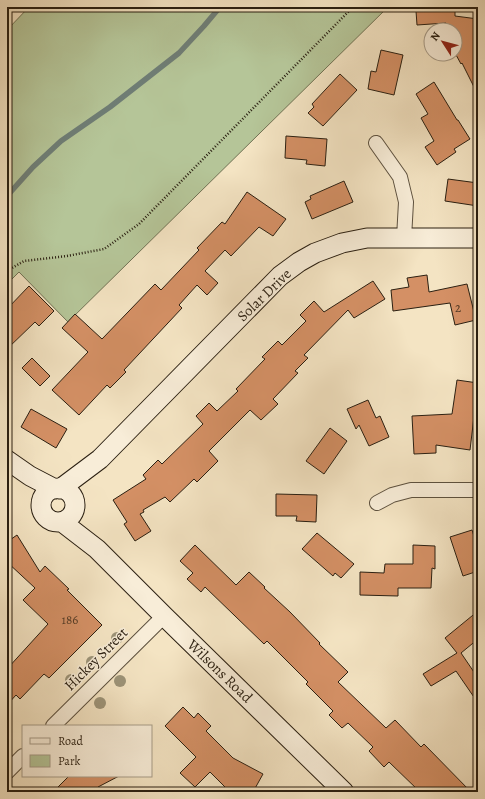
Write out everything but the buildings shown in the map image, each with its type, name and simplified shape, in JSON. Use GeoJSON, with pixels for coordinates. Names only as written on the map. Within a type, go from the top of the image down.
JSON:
{"type":"FeatureCollection","features":[{"type":"Feature","properties":{"kind":"street"},"geometry":{"type":"LineString","coordinates":[[376,143],[400,177],[406,202],[404,238]]}},
{"type":"Feature","properties":{"kind":"street","name":"Solar Drive"},"geometry":{"type":"LineString","coordinates":[[61,502],[100,459],[280,276],[299,262],[315,253],[342,243],[367,238],[478,238]]}},
{"type":"Feature","properties":{"kind":"street"},"geometry":{"type":"LineString","coordinates":[[7,460],[30,476],[61,502]]}},
{"type":"Feature","properties":{"kind":"street","name":"Wilsons Road"},"geometry":{"type":"LineString","coordinates":[[7,464],[24,484],[61,502],[97,549],[344,792]]}},
{"type":"Feature","properties":{"kind":"street"},"geometry":{"type":"LineString","coordinates":[[377,503],[392,495],[411,490],[478,490]]}},
{"type":"Feature","properties":{"kind":"street","name":"Hickey Street"},"geometry":{"type":"LineString","coordinates":[[54,725],[164,616]]}},
{"type":"Feature","properties":{"kind":"street"},"geometry":{"type":"LineString","coordinates":[[7,772],[22,757]]}},
{"type":"Feature","properties":{"kind":"path"},"geometry":{"type":"LineString","coordinates":[[7,271],[24,261],[67,256],[104,249],[139,224],[353,7]]}},
{"type":"Feature","properties":{"kind":"green space"},"geometry":{"type":"Polygon","coordinates":[[[29,7],[388,7],[68,322],[19,272],[7,284],[7,30],[29,7]]]}},
{"type":"Feature","properties":{"kind":"waterway"},"geometry":{"type":"LineString","coordinates":[[7,196],[33,167],[61,141],[110,107],[179,53],[220,7]]}}]}
